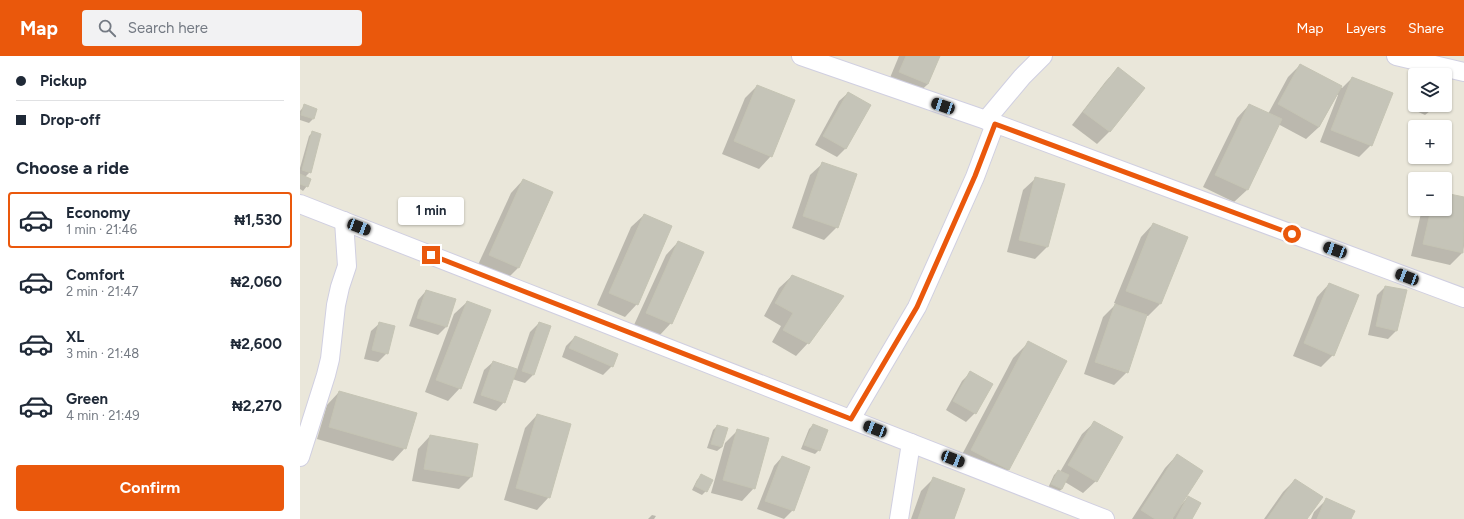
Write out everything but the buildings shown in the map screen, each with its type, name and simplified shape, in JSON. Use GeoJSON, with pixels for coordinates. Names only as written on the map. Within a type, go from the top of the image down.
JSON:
{"type":"FeatureCollection","features":[{"type":"Feature","properties":{"kind":"street"},"geometry":{"type":"LineString","coordinates":[[801,56],[991,122],[1464,298]]}},
{"type":"Feature","properties":{"kind":"street"},"geometry":{"type":"LineString","coordinates":[[851,419],[917,307],[975,176],[991,122],[1022,77],[1043,56]]}},
{"type":"Feature","properties":{"kind":"street"},"geometry":{"type":"LineString","coordinates":[[1396,56],[1464,72]]}},
{"type":"Feature","properties":{"kind":"street"},"geometry":{"type":"LineString","coordinates":[[300,204],[851,419],[1094,517]]}},
{"type":"Feature","properties":{"kind":"street"},"geometry":{"type":"LineString","coordinates":[[300,457],[330,359],[336,305],[347,266],[344,222]]}},
{"type":"Feature","properties":{"kind":"street"},"geometry":{"type":"LineString","coordinates":[[899,519],[911,443]]}},
{"type":"Feature","properties":{"kind":"route"},"geometry":{"type":"LineString","coordinates":[[431,255],[851,419],[917,307],[975,176],[995,124],[1292,234]]}}]}
